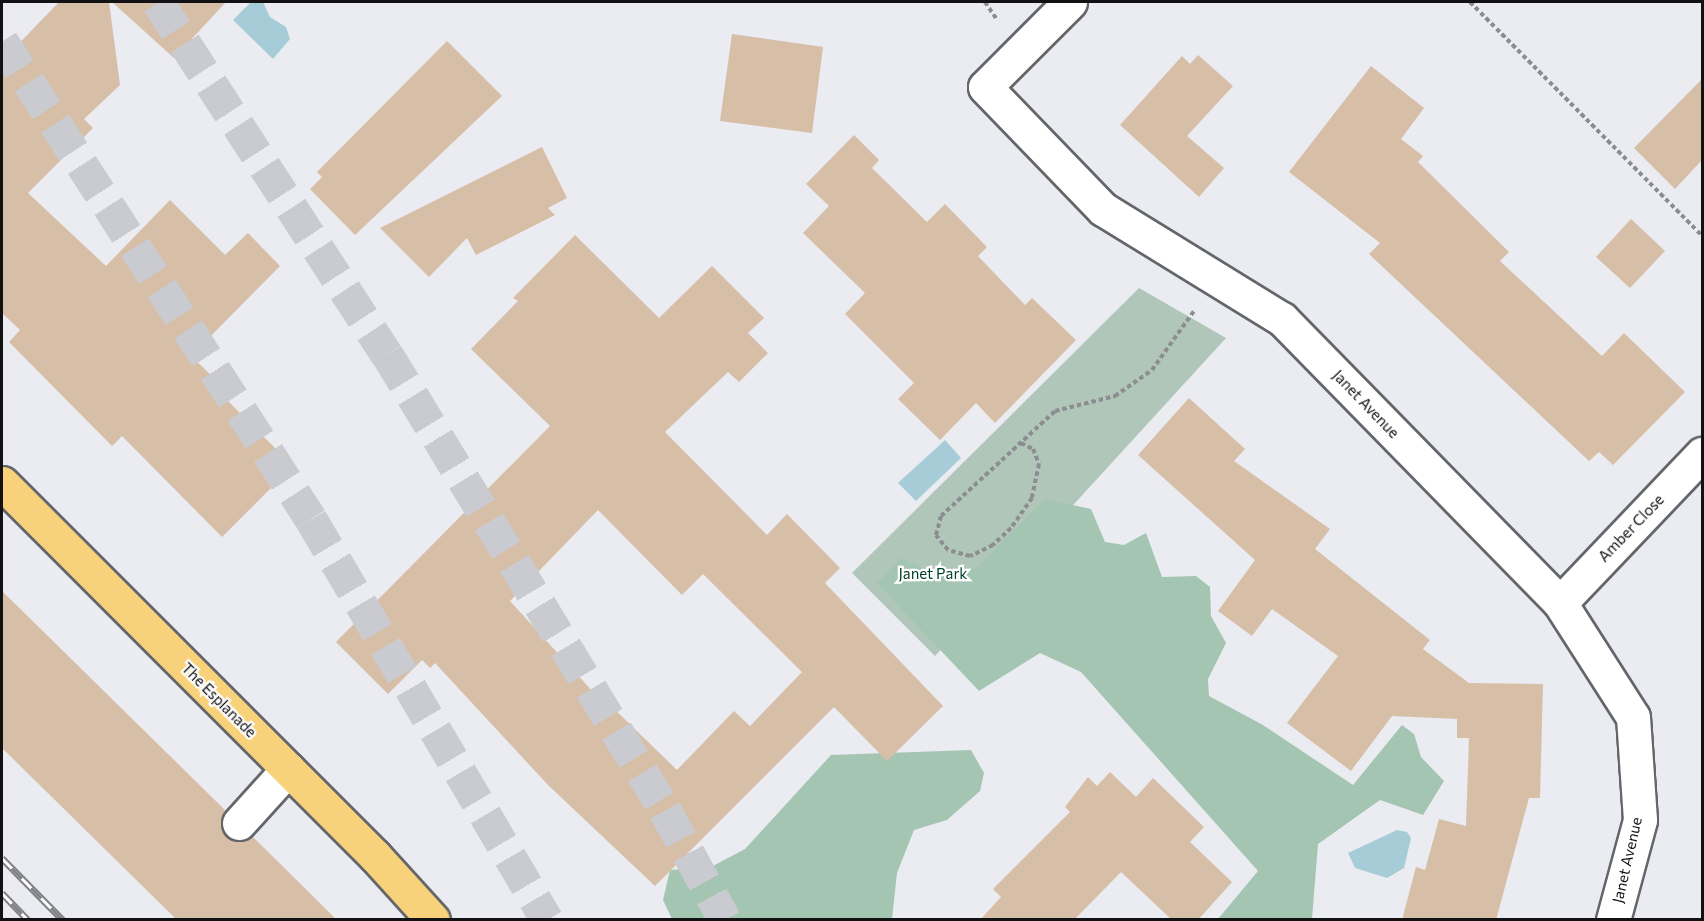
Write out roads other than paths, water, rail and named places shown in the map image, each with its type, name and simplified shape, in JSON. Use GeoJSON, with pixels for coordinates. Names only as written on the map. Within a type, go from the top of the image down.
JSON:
{"type":"FeatureCollection","features":[{"type":"Feature","properties":{"kind":"main road","name":"The Esplanade"},"geometry":{"type":"LineString","coordinates":[[2,483],[288,769],[433,920]]}},
{"type":"Feature","properties":{"kind":"street","name":"Janet Avenue"},"geometry":{"type":"LineString","coordinates":[[1070,2],[985,87],[1102,208],[1282,318],[1560,603],[1633,717],[1640,820],[1613,920]]}},
{"type":"Feature","properties":{"kind":"street","name":"Amber Close"},"geometry":{"type":"LineString","coordinates":[[1560,603],[1702,453]]}},
{"type":"Feature","properties":{"kind":"street"},"geometry":{"type":"LineString","coordinates":[[239,823],[288,769]]}},
{"type":"Feature","properties":{"kind":"water"},"geometry":{"type":"Polygon","coordinates":[[[251,2],[263,2],[270,17],[286,27],[290,39],[273,59],[233,20],[251,2]]]}},
{"type":"Feature","properties":{"kind":"water"},"geometry":{"type":"Polygon","coordinates":[[[945,440],[961,458],[916,501],[898,483],[945,440]]]}},
{"type":"Feature","properties":{"kind":"water"},"geometry":{"type":"Polygon","coordinates":[[[1397,830],[1407,832],[1411,838],[1404,868],[1387,878],[1355,868],[1348,853],[1397,830]]]}},
{"type":"Feature","properties":{"kind":"tunnel"},"geometry":{"type":"LineString","coordinates":[[158,2],[387,354],[665,810],[725,920]]}},
{"type":"Feature","properties":{"kind":"tunnel"},"geometry":{"type":"LineString","coordinates":[[2,41],[311,519],[547,920]]}},
{"type":"Feature","properties":{"kind":"railway"},"geometry":{"type":"LineString","coordinates":[[2,858],[63,920]]}},
{"type":"Feature","properties":{"kind":"railway"},"geometry":{"type":"LineString","coordinates":[[2,893],[28,920]]}},
{"type":"Feature","properties":{"kind":"park label","name":"Janet Park"},"geometry":{"type":"Point","coordinates":[933,574]}}]}
